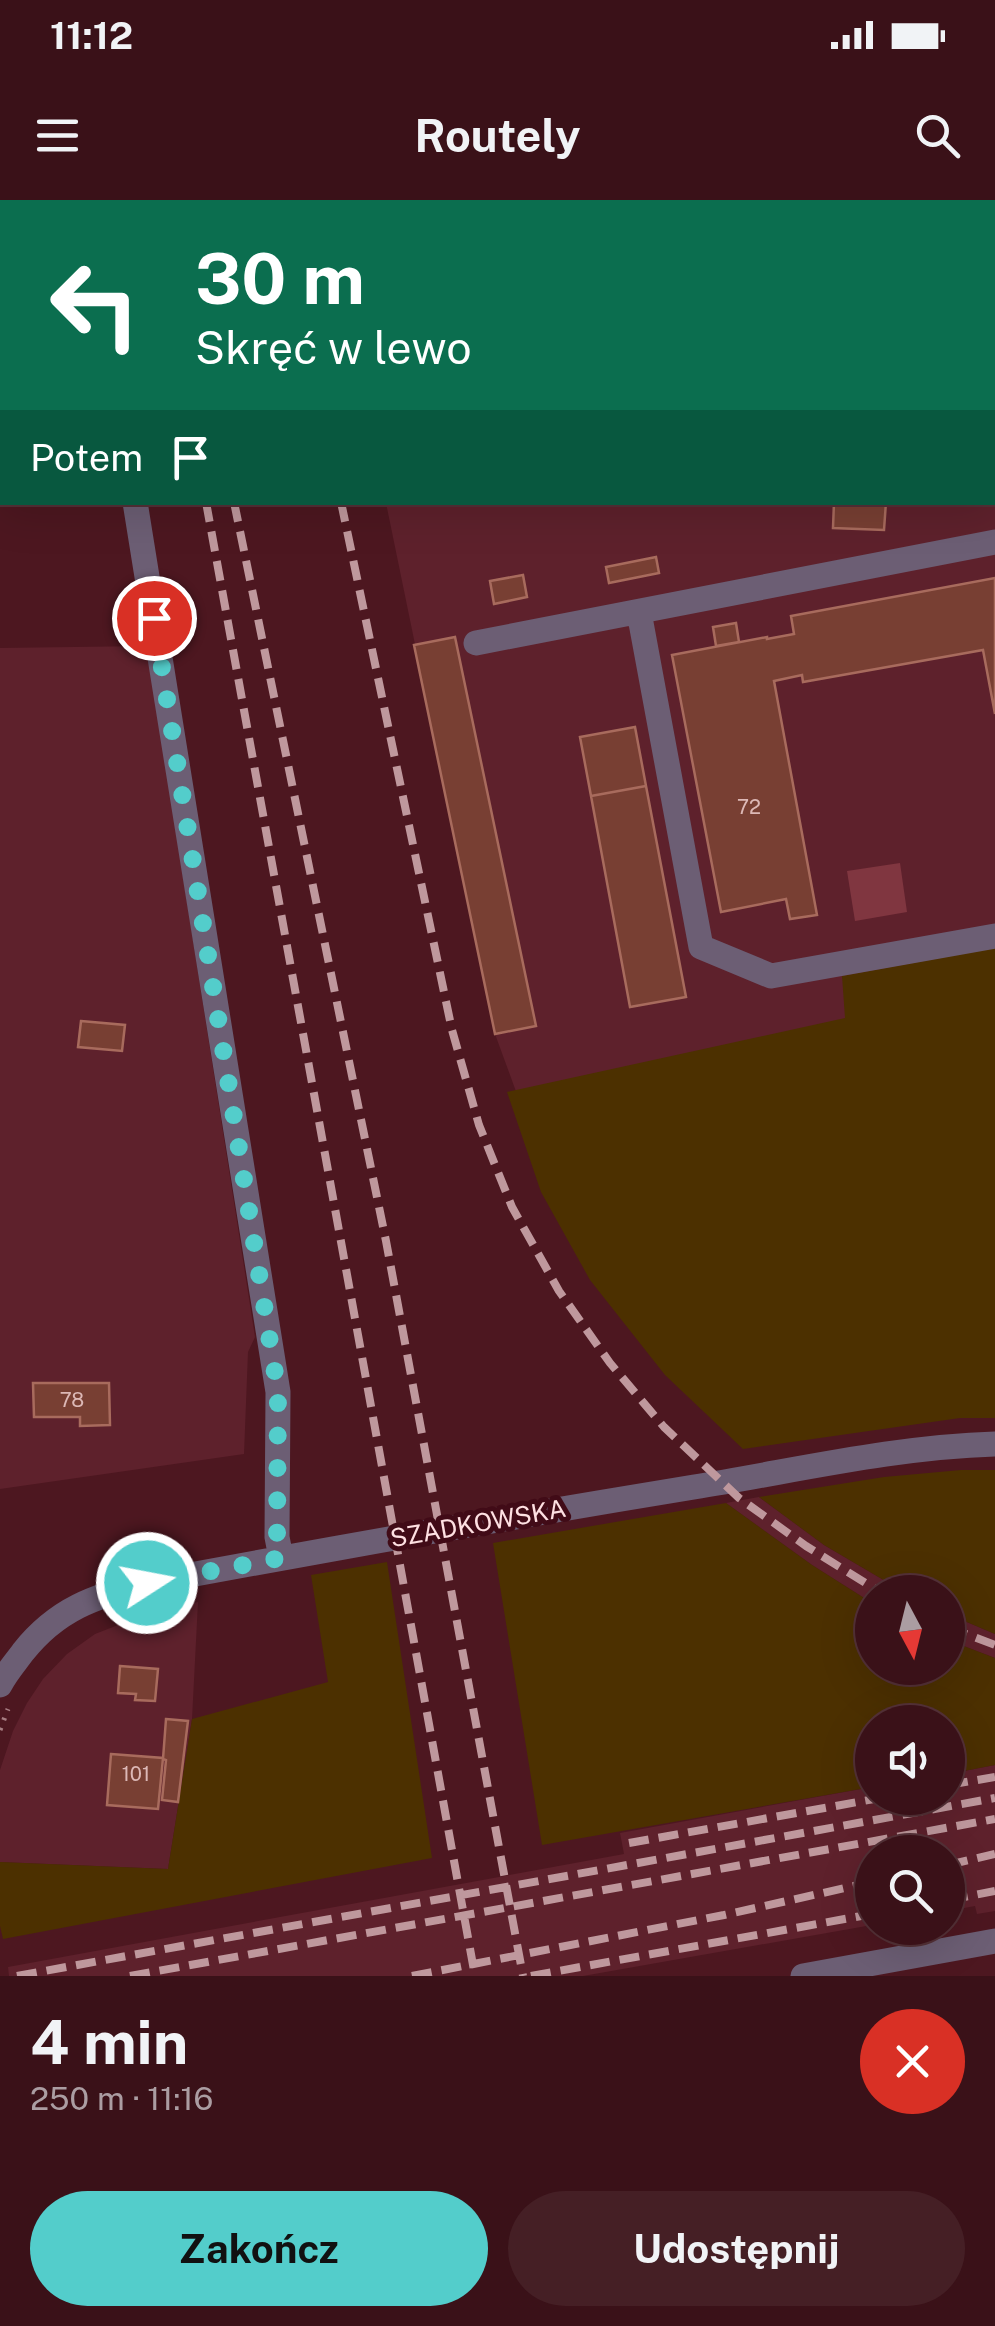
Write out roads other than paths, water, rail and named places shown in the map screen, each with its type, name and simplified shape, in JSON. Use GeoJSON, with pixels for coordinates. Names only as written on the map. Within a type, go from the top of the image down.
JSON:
{"type":"FeatureCollection","features":[{"type":"Feature","properties":{"kind":"street"},"geometry":{"type":"LineString","coordinates":[[135,505],[278,1392],[277,1537],[281,1558]]}},
{"type":"Feature","properties":{"kind":"street"},"geometry":{"type":"LineString","coordinates":[[476,644],[995,542]]}},
{"type":"Feature","properties":{"kind":"street"},"geometry":{"type":"LineString","coordinates":[[638,612],[701,947],[771,976],[995,936]]}},
{"type":"Feature","properties":{"kind":"street","name":"SZADKOWSKA"},"geometry":{"type":"LineString","coordinates":[[5,1694],[37,1634],[68,1610],[103,1594],[281,1558],[866,1456],[995,1444]]}},
{"type":"Feature","properties":{"kind":"street"},"geometry":{"type":"LineString","coordinates":[[803,1976],[995,1941]]}},
{"type":"Feature","properties":{"kind":"railway"},"geometry":{"type":"LineString","coordinates":[[207,505],[475,1976]]}},
{"type":"Feature","properties":{"kind":"railway"},"geometry":{"type":"LineString","coordinates":[[235,505],[386,1241],[523,1976]]}},
{"type":"Feature","properties":{"kind":"railway"},"geometry":{"type":"LineString","coordinates":[[342,505],[452,1030],[479,1125],[512,1207],[559,1291],[610,1363],[664,1427],[739,1498],[855,1576]]}},
{"type":"Feature","properties":{"kind":"railway"},"geometry":{"type":"LineString","coordinates":[[965,1634],[995,1645]]}},
{"type":"Feature","properties":{"kind":"railway"},"geometry":{"type":"LineString","coordinates":[[965,1782],[995,1777]]}},
{"type":"Feature","properties":{"kind":"railway"},"geometry":{"type":"LineString","coordinates":[[17,1976],[995,1798]]}},
{"type":"Feature","properties":{"kind":"railway"},"geometry":{"type":"LineString","coordinates":[[629,1843],[855,1802]]}},
{"type":"Feature","properties":{"kind":"railway"},"geometry":{"type":"LineString","coordinates":[[130,1976],[995,1819]]}},
{"type":"Feature","properties":{"kind":"railway"},"geometry":{"type":"LineString","coordinates":[[965,1861],[995,1854]]}},
{"type":"Feature","properties":{"kind":"railway"},"geometry":{"type":"LineString","coordinates":[[412,1976],[855,1886]]}},
{"type":"Feature","properties":{"kind":"railway"},"geometry":{"type":"LineString","coordinates":[[965,1897],[995,1891]]}},
{"type":"Feature","properties":{"kind":"railway"},"geometry":{"type":"LineString","coordinates":[[531,1976],[855,1917]]}}]}
